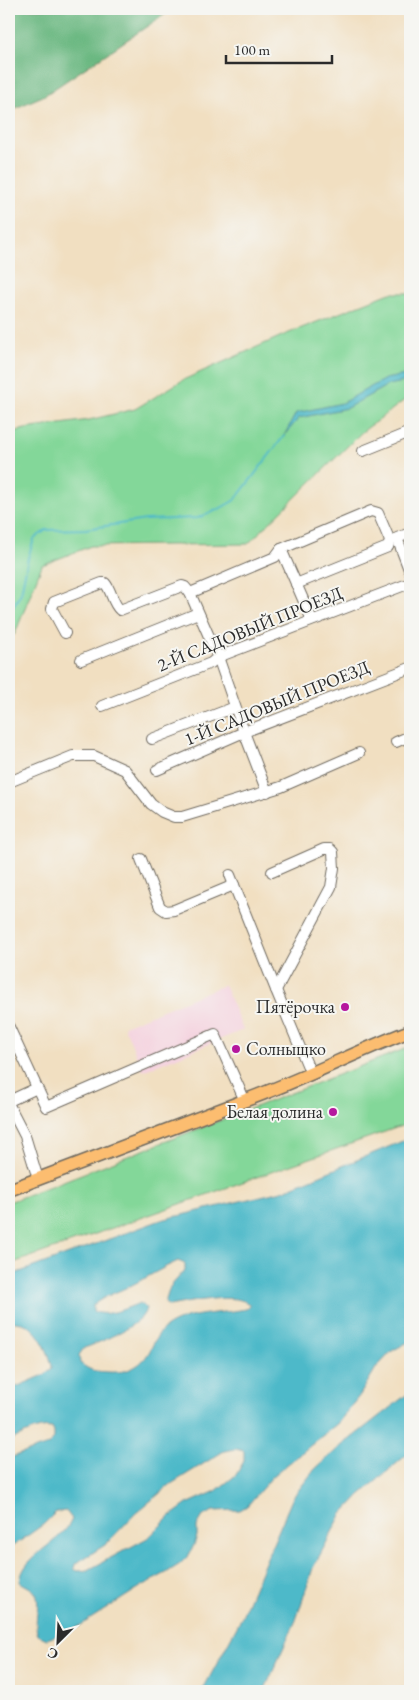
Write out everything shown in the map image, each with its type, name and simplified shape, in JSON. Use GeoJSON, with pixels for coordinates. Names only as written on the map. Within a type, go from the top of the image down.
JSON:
{"type":"FeatureCollection","features":[{"type":"Feature","properties":{"kind":"main road"},"geometry":{"type":"LineString","coordinates":[[9,1190],[244,1101],[410,1031]]}},
{"type":"Feature","properties":{"kind":"street"},"geometry":{"type":"LineString","coordinates":[[362,451],[410,432]]}},
{"type":"Feature","properties":{"kind":"street"},"geometry":{"type":"LineString","coordinates":[[190,593],[275,557],[281,549],[371,511],[378,513],[390,541],[388,547],[296,584]]}},
{"type":"Feature","properties":{"kind":"street"},"geometry":{"type":"LineString","coordinates":[[410,533],[397,538],[410,572]]}},
{"type":"Feature","properties":{"kind":"street"},"geometry":{"type":"LineString","coordinates":[[281,549],[312,620]]}},
{"type":"Feature","properties":{"kind":"street"},"geometry":{"type":"LineString","coordinates":[[65,634],[52,609],[54,602],[102,583],[106,583],[116,607],[120,610],[182,586],[185,587],[190,593],[218,657],[244,732],[268,792]]}},
{"type":"Feature","properties":{"kind":"street","name":"2-Й САДОВЫЙ ПРОЕЗД"},"geometry":{"type":"LineString","coordinates":[[102,706],[211,663],[218,657],[410,583]]}},
{"type":"Feature","properties":{"kind":"street"},"geometry":{"type":"LineString","coordinates":[[81,660],[198,613]]}},
{"type":"Feature","properties":{"kind":"street","name":"1-Й САДОВЫЙ ПРОЕЗД"},"geometry":{"type":"LineString","coordinates":[[157,770],[244,732],[410,668]]}},
{"type":"Feature","properties":{"kind":"street"},"geometry":{"type":"LineString","coordinates":[[152,739],[235,707]]}},
{"type":"Feature","properties":{"kind":"street"},"geometry":{"type":"LineString","coordinates":[[396,742],[410,736]]}},
{"type":"Feature","properties":{"kind":"street"},"geometry":{"type":"LineString","coordinates":[[9,782],[73,756],[94,756],[125,770],[151,804],[162,812],[174,817],[192,816],[268,792],[359,753]]}},
{"type":"Feature","properties":{"kind":"street"},"geometry":{"type":"LineString","coordinates":[[272,872],[324,849],[330,849],[333,852],[334,868],[331,887],[276,990]]}},
{"type":"Feature","properties":{"kind":"street"},"geometry":{"type":"LineString","coordinates":[[141,859],[160,907],[166,911],[174,910],[232,880],[311,1074]]}},
{"type":"Feature","properties":{"kind":"street"},"geometry":{"type":"LineString","coordinates":[[9,1027],[46,1107],[215,1034],[244,1101]]}},
{"type":"Feature","properties":{"kind":"street"},"geometry":{"type":"LineString","coordinates":[[9,1101],[37,1088]]}},
{"type":"Feature","properties":{"kind":"street"},"geometry":{"type":"LineString","coordinates":[[9,1105],[25,1136],[38,1179]]}},
{"type":"Feature","properties":{"kind":"shaded area"},"geometry":{"type":"Polygon","coordinates":[[[224,985],[243,1030],[143,1071],[124,1026],[224,985]]]}},
{"type":"Feature","properties":{"kind":"green space"},"geometry":{"type":"Polygon","coordinates":[[[9,9],[173,9],[45,95],[9,111],[9,9]]]}},
{"type":"Feature","properties":{"kind":"green space"},"geometry":{"type":"Polygon","coordinates":[[[390,293],[410,293],[410,396],[362,432],[248,544],[91,546],[42,565],[15,634],[9,637],[9,433],[89,420],[135,409],[183,380],[284,335],[390,293]]]}},
{"type":"Feature","properties":{"kind":"green space"},"geometry":{"type":"Polygon","coordinates":[[[410,1047],[410,1123],[9,1266],[9,1202],[410,1047]]]}},
{"type":"Feature","properties":{"kind":"water"},"geometry":{"type":"Polygon","coordinates":[[[410,374],[410,381],[388,385],[347,408],[299,418],[284,436],[296,413],[342,403],[385,379],[410,374]]]}},
{"type":"Feature","properties":{"kind":"water"},"geometry":{"type":"Polygon","coordinates":[[[410,1138],[410,1341],[392,1351],[376,1368],[360,1395],[338,1423],[272,1477],[247,1506],[240,1510],[213,1511],[203,1516],[197,1526],[197,1536],[194,1545],[189,1555],[180,1564],[73,1630],[47,1639],[38,1635],[36,1630],[37,1595],[20,1582],[22,1572],[35,1556],[60,1535],[72,1519],[66,1511],[56,1512],[44,1524],[9,1549],[9,1458],[48,1445],[54,1439],[54,1432],[52,1428],[46,1427],[30,1431],[9,1440],[9,1390],[44,1375],[52,1368],[46,1350],[35,1331],[25,1324],[9,1321],[9,1276],[161,1220],[282,1191],[410,1138]],[[178,1261],[107,1296],[93,1305],[93,1311],[98,1313],[116,1312],[140,1303],[146,1308],[144,1314],[133,1324],[107,1339],[84,1348],[79,1355],[80,1363],[91,1370],[97,1371],[115,1372],[131,1369],[144,1359],[159,1334],[174,1323],[193,1316],[246,1309],[250,1305],[244,1301],[223,1298],[169,1306],[165,1303],[170,1287],[185,1270],[185,1264],[178,1261]],[[236,1449],[224,1451],[171,1484],[136,1513],[105,1545],[75,1564],[74,1569],[78,1571],[88,1570],[140,1542],[149,1537],[169,1517],[187,1504],[216,1491],[236,1475],[244,1461],[244,1451],[236,1449]]]}},
{"type":"Feature","properties":{"kind":"water"},"geometry":{"type":"Polygon","coordinates":[[[410,1392],[410,1452],[360,1495],[341,1515],[313,1568],[296,1620],[264,1691],[202,1691],[239,1623],[293,1497],[315,1469],[410,1392]]]}},
{"type":"Feature","properties":{"kind":"waterway"},"geometry":{"type":"LineString","coordinates":[[9,614],[21,593],[34,539],[46,530],[85,529],[146,520],[198,518],[235,500],[284,436]]}},
{"type":"Feature","properties":{"kind":"place","name":"Пятёрочка"},"geometry":{"type":"Point","coordinates":[345,1007]}},
{"type":"Feature","properties":{"kind":"place","name":"Солныщко"},"geometry":{"type":"Point","coordinates":[236,1049]}},
{"type":"Feature","properties":{"kind":"place","name":"Белая долина"},"geometry":{"type":"Point","coordinates":[333,1112]}}]}
